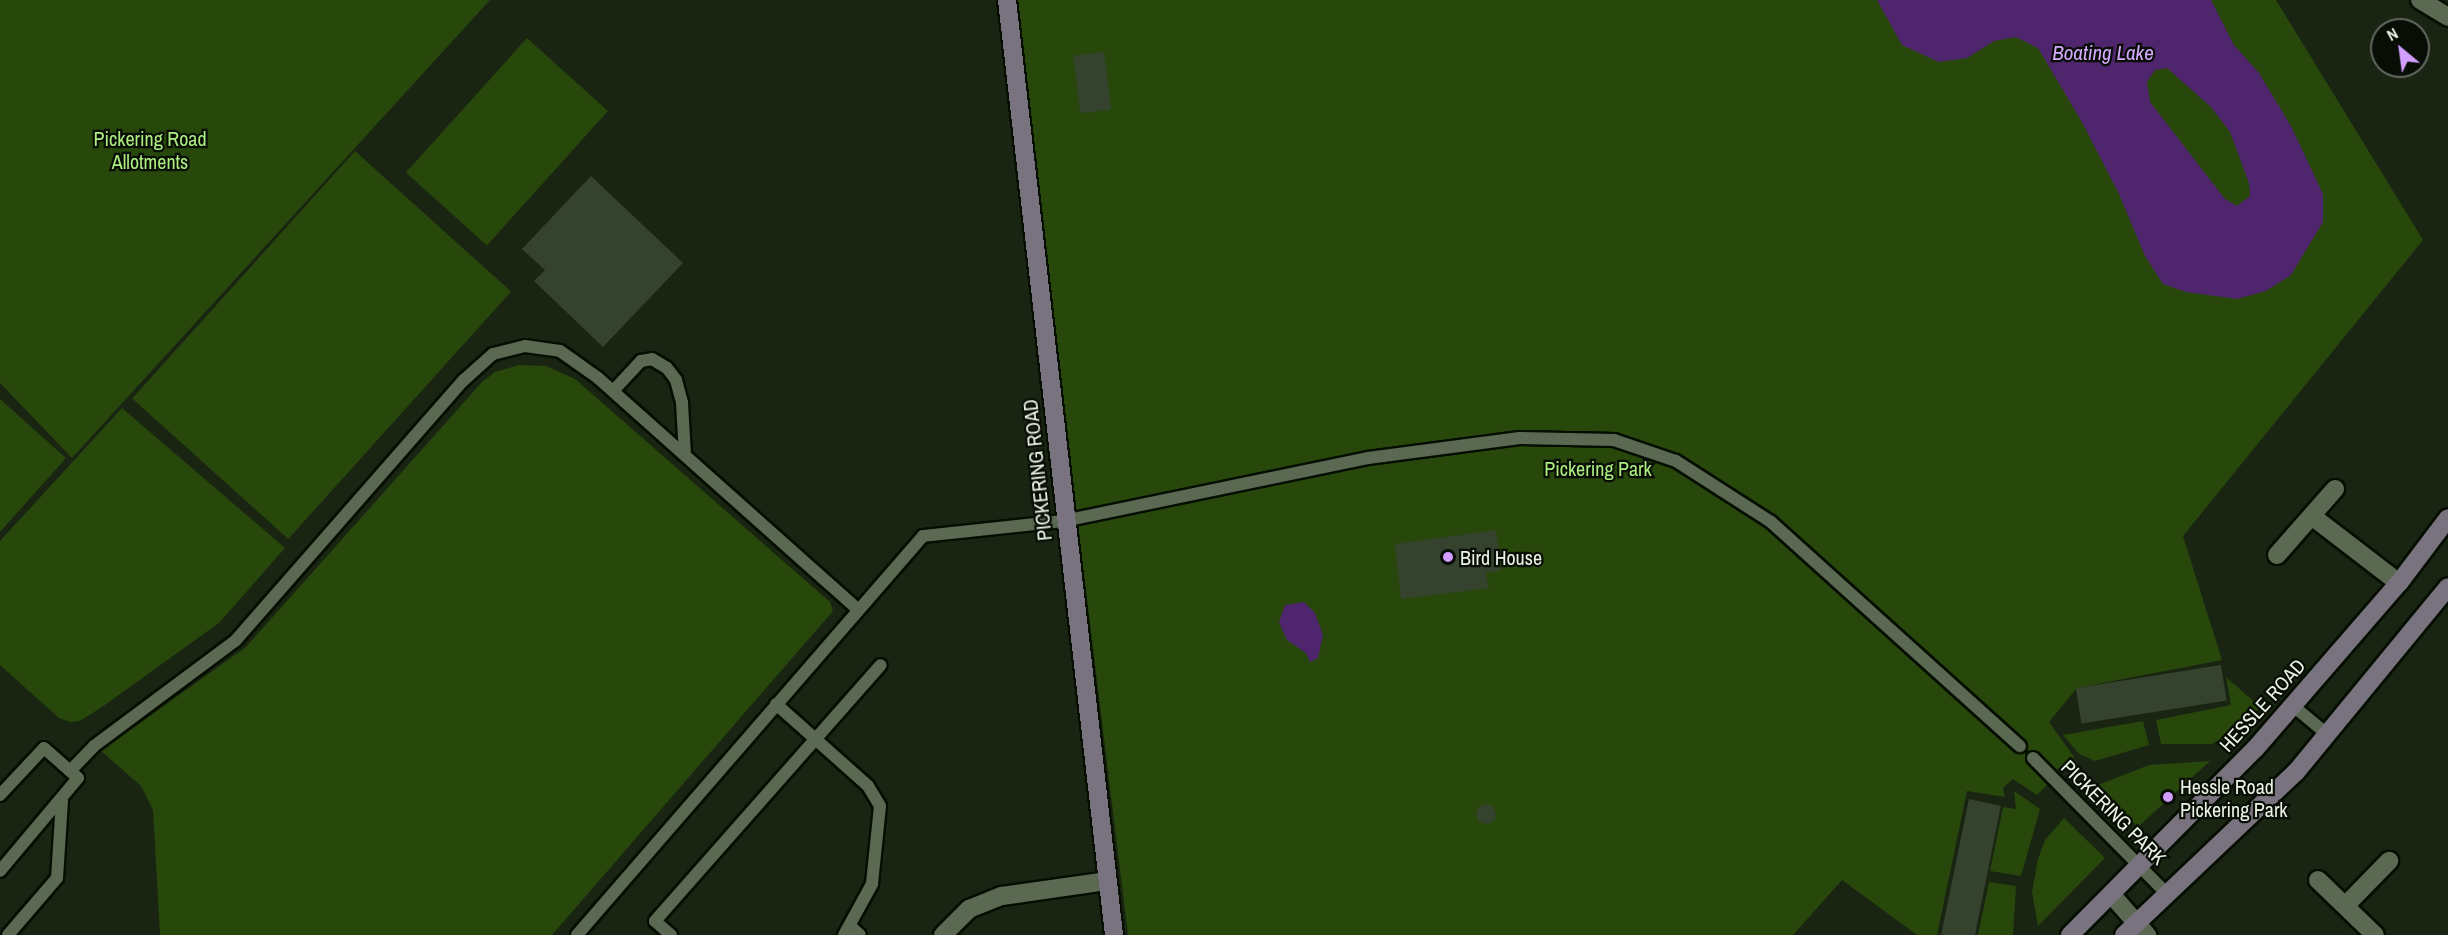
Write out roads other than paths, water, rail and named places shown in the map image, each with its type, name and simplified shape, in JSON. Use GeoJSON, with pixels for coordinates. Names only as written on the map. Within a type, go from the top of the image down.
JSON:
{"type":"FeatureCollection","features":[{"type":"Feature","properties":{"kind":"street","name":"PICKERING ROAD"},"geometry":{"type":"LineString","coordinates":[[1007,0],[1064,521],[1114,935]]}},
{"type":"Feature","properties":{"kind":"street"},"geometry":{"type":"LineString","coordinates":[[2420,0],[2448,17]]}},
{"type":"Feature","properties":{"kind":"street"},"geometry":{"type":"LineString","coordinates":[[2277,555],[2313,517],[2335,489]]}},
{"type":"Feature","properties":{"kind":"street"},"geometry":{"type":"LineString","coordinates":[[2313,517],[2399,583]]}},
{"type":"Feature","properties":{"kind":"street","name":"HESSLE ROAD"},"geometry":{"type":"LineString","coordinates":[[2070,935],[2292,705],[2399,583],[2448,518]]}},
{"type":"Feature","properties":{"kind":"street"},"geometry":{"type":"LineString","coordinates":[[2111,894],[2136,931],[2167,894],[2296,772],[2448,587]]}},
{"type":"Feature","properties":{"kind":"street"},"geometry":{"type":"LineString","coordinates":[[2346,905],[2389,861]]}},
{"type":"Feature","properties":{"kind":"street"},"geometry":{"type":"LineString","coordinates":[[2318,880],[2375,935]]}},
{"type":"Feature","properties":{"kind":"street"},"geometry":{"type":"LineString","coordinates":[[943,935],[969,909],[1002,896],[1108,881]]}},
{"type":"Feature","properties":{"kind":"lane"},"geometry":{"type":"LineString","coordinates":[[70,771],[94,746],[236,640],[464,380],[493,354],[525,345],[560,351],[613,391],[857,609]]}},
{"type":"Feature","properties":{"kind":"lane"},"geometry":{"type":"LineString","coordinates":[[613,391],[641,361],[652,359],[667,368],[676,380],[682,403],[685,455]]}},
{"type":"Feature","properties":{"kind":"lane"},"geometry":{"type":"LineString","coordinates":[[577,935],[857,609],[923,536],[1064,521],[1368,458],[1520,438],[1614,440],[1676,461],[1771,522],[2020,746]]}},
{"type":"Feature","properties":{"kind":"lane"},"geometry":{"type":"LineString","coordinates":[[671,935],[656,921],[881,665]]}},
{"type":"Feature","properties":{"kind":"lane"},"geometry":{"type":"LineString","coordinates":[[776,704],[868,786],[879,806],[872,884],[851,932]]}},
{"type":"Feature","properties":{"kind":"lane"},"geometry":{"type":"LineString","coordinates":[[2292,705],[2328,735]]}},
{"type":"Feature","properties":{"kind":"lane"},"geometry":{"type":"LineString","coordinates":[[0,795],[44,748],[78,778],[62,800],[0,871]]}},
{"type":"Feature","properties":{"kind":"lane","name":"PICKERING PARK"},"geometry":{"type":"LineString","coordinates":[[2034,758],[2167,894]]}},
{"type":"Feature","properties":{"kind":"lane"},"geometry":{"type":"LineString","coordinates":[[8,935],[57,878],[62,800]]}},
{"type":"Feature","properties":{"kind":"water","name":"Boating Lake"},"geometry":{"type":"Polygon","coordinates":[[[1877,0],[2211,0],[2234,45],[2259,73],[2292,128],[2323,194],[2323,222],[2291,275],[2266,291],[2237,299],[2186,292],[2163,284],[2145,256],[2119,194],[2083,124],[2038,48],[2016,37],[1994,41],[1967,58],[1939,62],[1902,45],[1877,0]],[[2167,68],[2155,70],[2147,82],[2150,102],[2225,199],[2237,206],[2250,196],[2249,183],[2230,132],[2211,107],[2167,68]]]}},
{"type":"Feature","properties":{"kind":"water"},"geometry":{"type":"Polygon","coordinates":[[[1304,602],[1315,613],[1323,635],[1318,658],[1310,662],[1306,653],[1287,640],[1279,622],[1285,605],[1304,602]]]}},
{"type":"Feature","properties":{"kind":"place","name":"Bird House"},"geometry":{"type":"Point","coordinates":[1448,557]}},
{"type":"Feature","properties":{"kind":"place","name":"Hessle Road Pickering Park"},"geometry":{"type":"Point","coordinates":[2168,797]}},
{"type":"Feature","properties":{"kind":"park label","name":"Pickering Road Allotments"},"geometry":{"type":"Point","coordinates":[150,150]}},
{"type":"Feature","properties":{"kind":"park label","name":"Pickering Park"},"geometry":{"type":"Point","coordinates":[1598,468]}}]}
